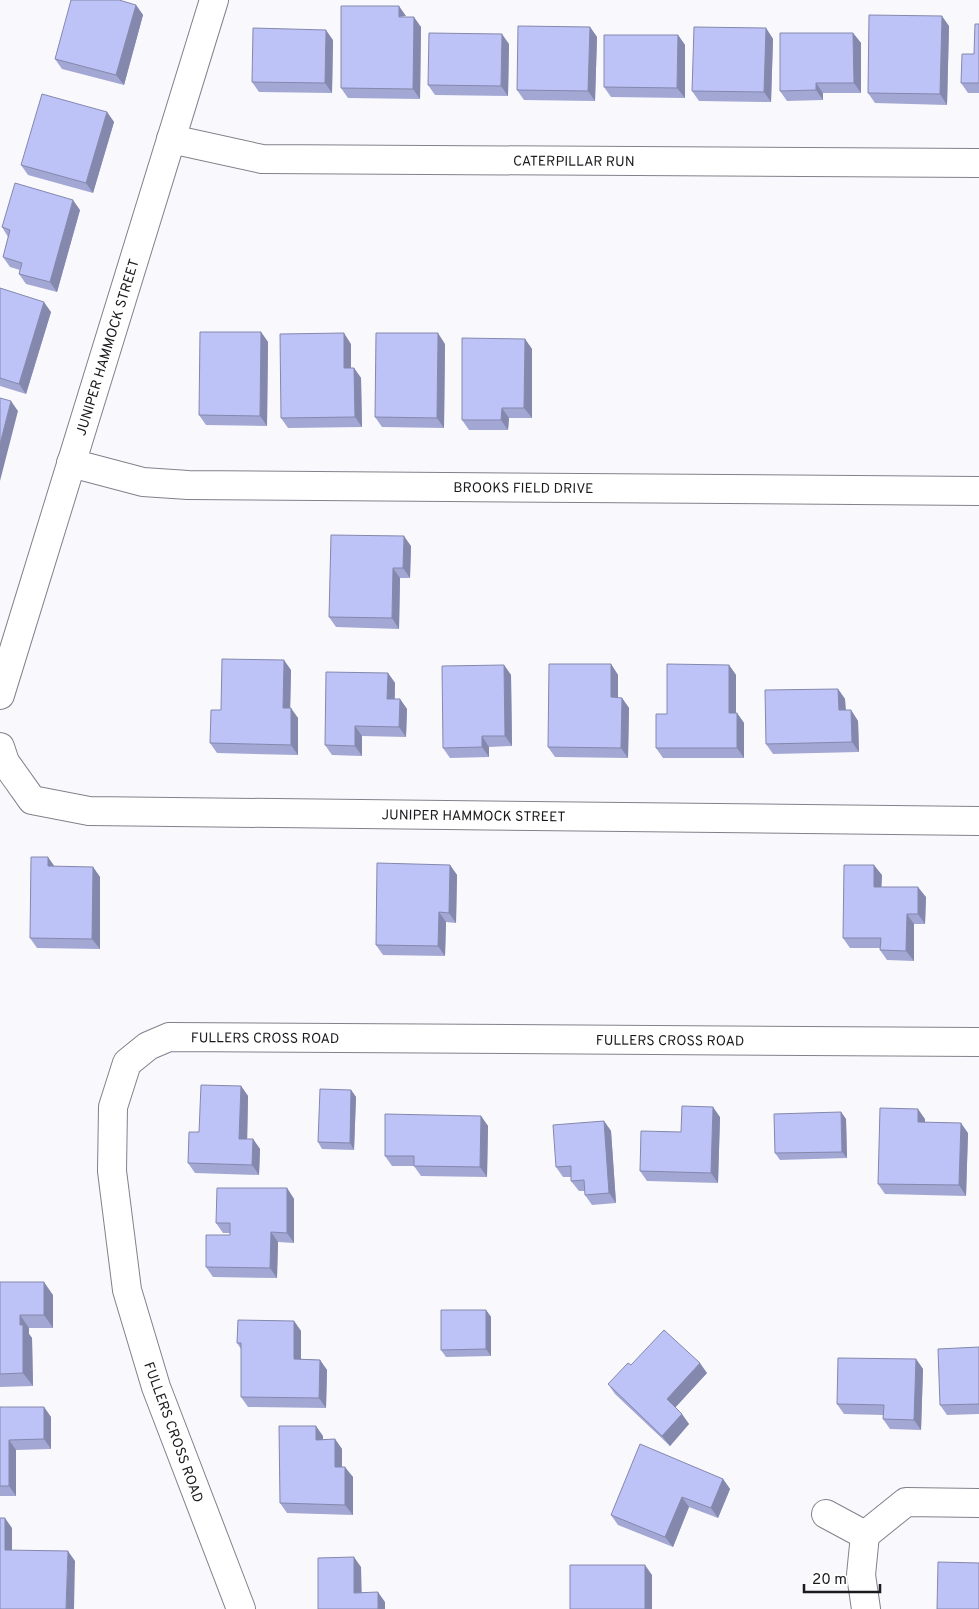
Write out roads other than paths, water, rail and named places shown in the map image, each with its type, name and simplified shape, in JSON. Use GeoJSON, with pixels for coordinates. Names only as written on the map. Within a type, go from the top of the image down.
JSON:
{"type":"FeatureCollection","features":[{"type":"Feature","properties":{"kind":"street","name":"JUNIPER HAMMOCK STREET"},"geometry":{"type":"LineString","coordinates":[[0,695],[214,0]]}},
{"type":"Feature","properties":{"kind":"street","name":"CATERPILLAR RUN"},"geometry":{"type":"LineString","coordinates":[[171,140],[262,159],[979,163]]}},
{"type":"Feature","properties":{"kind":"street","name":"BROOKS FIELD DRIVE"},"geometry":{"type":"LineString","coordinates":[[71,463],[144,482],[188,485],[979,492]]}},
{"type":"Feature","properties":{"kind":"street","name":"JUNIPER HAMMOCK STREET"},"geometry":{"type":"LineString","coordinates":[[0,747],[5,762],[32,800],[89,811],[979,821]]}},
{"type":"Feature","properties":{"kind":"street","name":"FULLERS CROSS ROAD"},"geometry":{"type":"LineString","coordinates":[[241,1609],[156,1387],[127,1290],[112,1171],[113,1107],[127,1064],[148,1046],[169,1037],[979,1042]]}},
{"type":"Feature","properties":{"kind":"street"},"geometry":{"type":"LineString","coordinates":[[866,1609],[861,1575],[865,1536],[906,1502],[979,1503]]}},
{"type":"Feature","properties":{"kind":"street"},"geometry":{"type":"LineString","coordinates":[[826,1514],[865,1536]]}}]}
